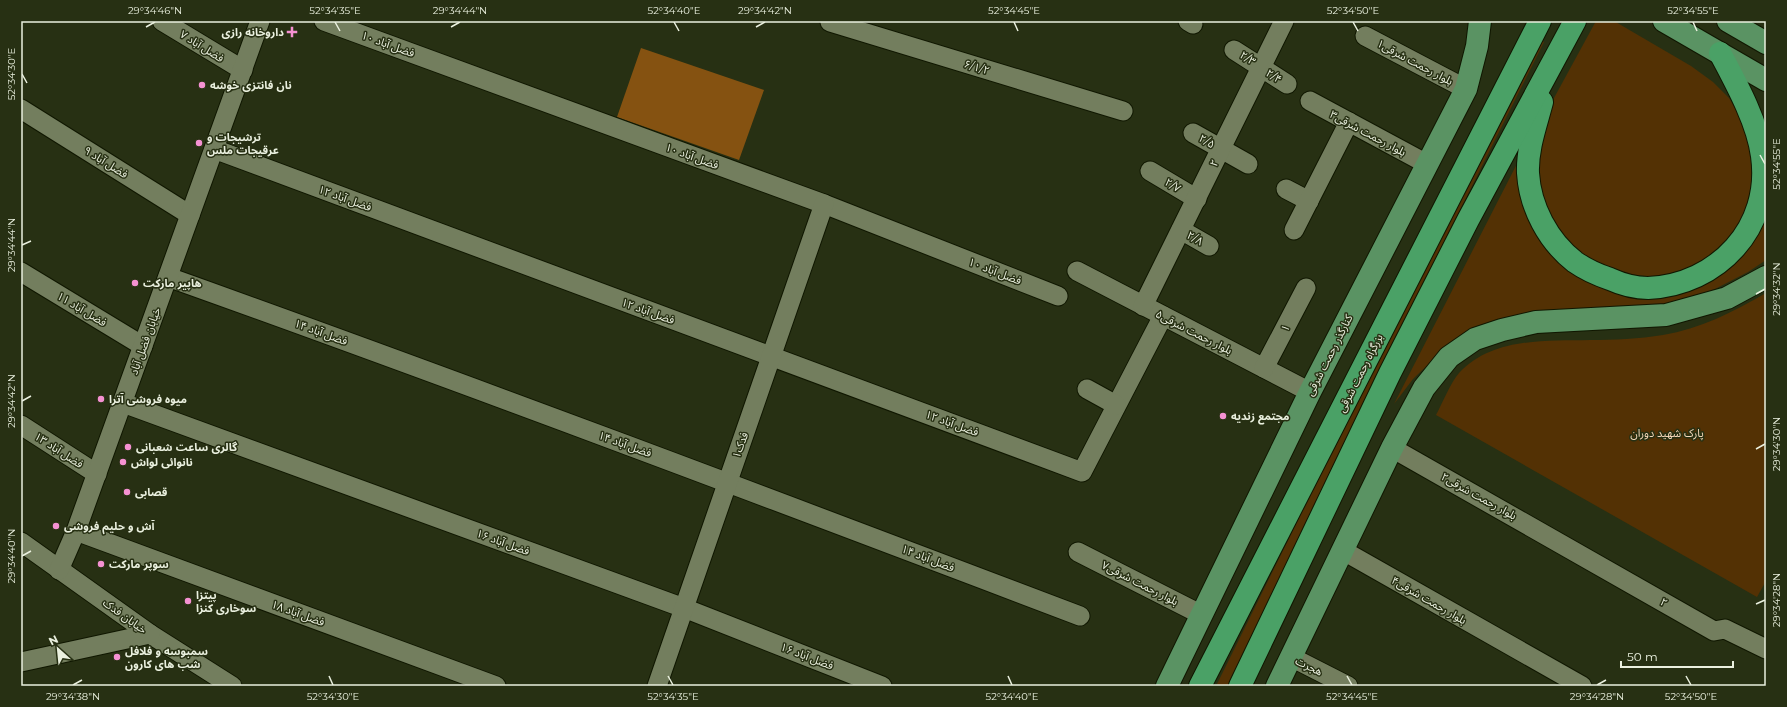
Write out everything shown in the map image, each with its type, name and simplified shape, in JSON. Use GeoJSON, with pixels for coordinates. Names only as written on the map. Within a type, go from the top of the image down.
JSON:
{"type":"FeatureCollection","features":[{"type":"Feature","properties":{"kind":"highway","name":"بزرگراه رحمت شرقی"},"geometry":{"type":"LineString","coordinates":[[1200,686],[1540,21]]}},
{"type":"Feature","properties":{"kind":"highway"},"geometry":{"type":"LineString","coordinates":[[1240,686],[1390,373],[1468,220],[1549,72],[1575,21]]}},
{"type":"Feature","properties":{"kind":"highway"},"geometry":{"type":"LineString","coordinates":[[1549,72],[1530,148],[1529,167],[1533,200],[1542,222],[1557,244],[1575,262],[1601,276],[1620,283],[1647,288],[1675,284],[1704,272],[1722,260],[1740,244],[1757,213],[1762,183],[1762,156],[1752,121],[1735,82],[1720,53]]}},
{"type":"Feature","properties":{"kind":"main road","name":"کنارگذر رحمت شرقی"},"geometry":{"type":"LineString","coordinates":[[1167,686],[1310,392],[1466,89],[1477,46],[1480,21]]}},
{"type":"Feature","properties":{"kind":"main road"},"geometry":{"type":"LineString","coordinates":[[1664,21],[1766,80]]}},
{"type":"Feature","properties":{"kind":"main road"},"geometry":{"type":"LineString","coordinates":[[1728,21],[1766,43]]}},
{"type":"Feature","properties":{"kind":"main road"},"geometry":{"type":"LineString","coordinates":[[1277,686],[1392,448],[1424,388],[1436,371],[1449,357],[1475,339],[1502,330],[1536,322],[1666,315],[1727,298],[1766,277]]}},
{"type":"Feature","properties":{"kind":"street","name":"فضل آباد ۷"},"geometry":{"type":"LineString","coordinates":[[162,21],[243,70]]}},
{"type":"Feature","properties":{"kind":"street","name":"خیابان فضل آباد"},"geometry":{"type":"LineString","coordinates":[[59,570],[76,531],[123,403],[260,21]]}},
{"type":"Feature","properties":{"kind":"street","name":"فضل آباد ۱۰"},"geometry":{"type":"LineString","coordinates":[[324,21],[824,204],[1058,296]]}},
{"type":"Feature","properties":{"kind":"street","name":"۲"},"geometry":{"type":"LineString","coordinates":[[1144,306],[1284,21]]}},
{"type":"Feature","properties":{"kind":"street","name":"۶/۱/۲"},"geometry":{"type":"LineString","coordinates":[[830,22],[865,27],[1123,111]]}},
{"type":"Feature","properties":{"kind":"street","name":"بلوار رحمت شرقی۱"},"geometry":{"type":"LineString","coordinates":[[1365,36],[1466,89]]}},
{"type":"Feature","properties":{"kind":"street","name":"۲/۳"},"geometry":{"type":"LineString","coordinates":[[1234,50],[1262,67]]}},
{"type":"Feature","properties":{"kind":"street","name":"۲/۴"},"geometry":{"type":"LineString","coordinates":[[1262,67],[1287,84]]}},
{"type":"Feature","properties":{"kind":"street","name":"بلوار رحمت شرقی۳"},"geometry":{"type":"LineString","coordinates":[[1310,101],[1427,164]]}},
{"type":"Feature","properties":{"kind":"street","name":"فضل آباد ۹"},"geometry":{"type":"LineString","coordinates":[[21,109],[190,215]]}},
{"type":"Feature","properties":{"kind":"street"},"geometry":{"type":"LineString","coordinates":[[1294,230],[1348,122]]}},
{"type":"Feature","properties":{"kind":"street","name":"۲/۵"},"geometry":{"type":"LineString","coordinates":[[1193,133],[1248,164]]}},
{"type":"Feature","properties":{"kind":"street","name":"فضل آباد ۱۲"},"geometry":{"type":"LineString","coordinates":[[214,149],[1082,472],[1116,406]]}},
{"type":"Feature","properties":{"kind":"street","name":"۲/۷"},"geometry":{"type":"LineString","coordinates":[[1150,171],[1196,199]]}},
{"type":"Feature","properties":{"kind":"street"},"geometry":{"type":"LineString","coordinates":[[1286,189],[1309,201]]}},
{"type":"Feature","properties":{"kind":"street","name":"فدک۱"},"geometry":{"type":"LineString","coordinates":[[657,686],[824,204]]}},
{"type":"Feature","properties":{"kind":"street","name":"۲/۸"},"geometry":{"type":"LineString","coordinates":[[1181,230],[1210,246]]}},
{"type":"Feature","properties":{"kind":"street","name":"۵بلوار رحمت شرقی"},"geometry":{"type":"LineString","coordinates":[[1077,271],[1310,392]]}},
{"type":"Feature","properties":{"kind":"street","name":"فضل آباد ۱۱"},"geometry":{"type":"LineString","coordinates":[[21,272],[143,346]]}},
{"type":"Feature","properties":{"kind":"street","name":"فضل آباد ۱۴"},"geometry":{"type":"LineString","coordinates":[[168,277],[727,482],[1080,616]]}},
{"type":"Feature","properties":{"kind":"street","name":"۱"},"geometry":{"type":"LineString","coordinates":[[1264,368],[1306,288]]}},
{"type":"Feature","properties":{"kind":"street"},"geometry":{"type":"LineString","coordinates":[[1087,389],[1116,406],[1163,316]]}},
{"type":"Feature","properties":{"kind":"street","name":"فضل آباد ۱۶"},"geometry":{"type":"LineString","coordinates":[[123,403],[684,608],[882,686]]}},
{"type":"Feature","properties":{"kind":"street","name":"فضل آباد ۱۳"},"geometry":{"type":"LineString","coordinates":[[21,425],[97,474]]}},
{"type":"Feature","properties":{"kind":"street","name":"بلوار رحمت شرقی۲"},"geometry":{"type":"LineString","coordinates":[[1392,448],[1565,545]]}},
{"type":"Feature","properties":{"kind":"street","name":"فضل آباد ۱۸"},"geometry":{"type":"LineString","coordinates":[[76,531],[496,686]]}},
{"type":"Feature","properties":{"kind":"street","name":"خیابان فدک"},"geometry":{"type":"LineString","coordinates":[[21,542],[150,634],[232,686]]}},
{"type":"Feature","properties":{"kind":"street","name":"۲"},"geometry":{"type":"LineString","coordinates":[[1565,545],[1714,631],[1725,629],[1766,649]]}},
{"type":"Feature","properties":{"kind":"street","name":"بلوار رحمت شرقی۴"},"geometry":{"type":"LineString","coordinates":[[1342,550],[1516,650],[1582,686]]}},
{"type":"Feature","properties":{"kind":"street","name":"بلوار رحمت شرقی۷"},"geometry":{"type":"LineString","coordinates":[[1078,552],[1202,615]]}},
{"type":"Feature","properties":{"kind":"street"},"geometry":{"type":"LineString","coordinates":[[21,662],[150,634]]}},
{"type":"Feature","properties":{"kind":"street","name":"هجرت"},"geometry":{"type":"LineString","coordinates":[[1291,657],[1348,686]]}},
{"type":"Feature","properties":{"kind":"green space"},"geometry":{"type":"Polygon","coordinates":[[[1596,21],[1614,21],[1691,66],[1713,82],[1729,98],[1743,120],[1754,165],[1748,208],[1729,241],[1706,260],[1687,269],[1655,277],[1618,273],[1583,256],[1570,243],[1551,218],[1544,202],[1538,172],[1539,153],[1548,115],[1554,98],[1596,21]]]}},
{"type":"Feature","properties":{"kind":"green space"},"geometry":{"type":"Polygon","coordinates":[[[1539,39],[1544,42],[1417,296],[1231,686],[1216,686],[1420,273],[1539,39]]]}},
{"type":"Feature","properties":{"kind":"green space"},"geometry":{"type":"Polygon","coordinates":[[[1522,154],[1570,269],[1679,292],[1766,207],[1766,260],[1748,272],[1715,289],[1675,304],[1443,350],[1413,379],[1394,404],[1522,154]]]}},
{"type":"Feature","properties":{"kind":"green space","name":"پارک شهید دوران"},"geometry":{"type":"Polygon","coordinates":[[[1766,293],[1766,581],[1757,597],[1436,415],[1459,373],[1473,361],[1504,347],[1538,341],[1626,339],[1677,332],[1690,329],[1716,319],[1766,293]]]}},
{"type":"Feature","properties":{"kind":"shaded area"},"geometry":{"type":"Polygon","coordinates":[[[641,48],[764,90],[739,160],[617,117],[641,48]]]}},
{"type":"Feature","properties":{"kind":"place","name":"داروخانه رازی"},"geometry":{"type":"Point","coordinates":[292,32]}},
{"type":"Feature","properties":{"kind":"place","name":"نان فانتزی خوشه"},"geometry":{"type":"Point","coordinates":[202,85]}},
{"type":"Feature","properties":{"kind":"place","name":"ترشیجات و عرقیجات ملس"},"geometry":{"type":"Point","coordinates":[199,143]}},
{"type":"Feature","properties":{"kind":"place","name":"هاپیر مارکت"},"geometry":{"type":"Point","coordinates":[135,283]}},
{"type":"Feature","properties":{"kind":"place","name":"میوه فروشی آترا"},"geometry":{"type":"Point","coordinates":[101,399]}},
{"type":"Feature","properties":{"kind":"place","name":"مجتمع زندیه"},"geometry":{"type":"Point","coordinates":[1223,416]}},
{"type":"Feature","properties":{"kind":"place","name":"گالری ساعت شعبانی"},"geometry":{"type":"Point","coordinates":[128,447]}},
{"type":"Feature","properties":{"kind":"place","name":"نانوائی لواش"},"geometry":{"type":"Point","coordinates":[123,462]}},
{"type":"Feature","properties":{"kind":"place","name":"قصابی"},"geometry":{"type":"Point","coordinates":[127,492]}},
{"type":"Feature","properties":{"kind":"place","name":"آش و حلیم فروشی"},"geometry":{"type":"Point","coordinates":[56,526]}},
{"type":"Feature","properties":{"kind":"place","name":"سوپر مارکت"},"geometry":{"type":"Point","coordinates":[101,564]}},
{"type":"Feature","properties":{"kind":"place","name":"پيتزا سوخارى كنزا"},"geometry":{"type":"Point","coordinates":[188,601]}},
{"type":"Feature","properties":{"kind":"place","name":"سمبوسه و فلافل شب های کارون"},"geometry":{"type":"Point","coordinates":[117,657]}}]}
